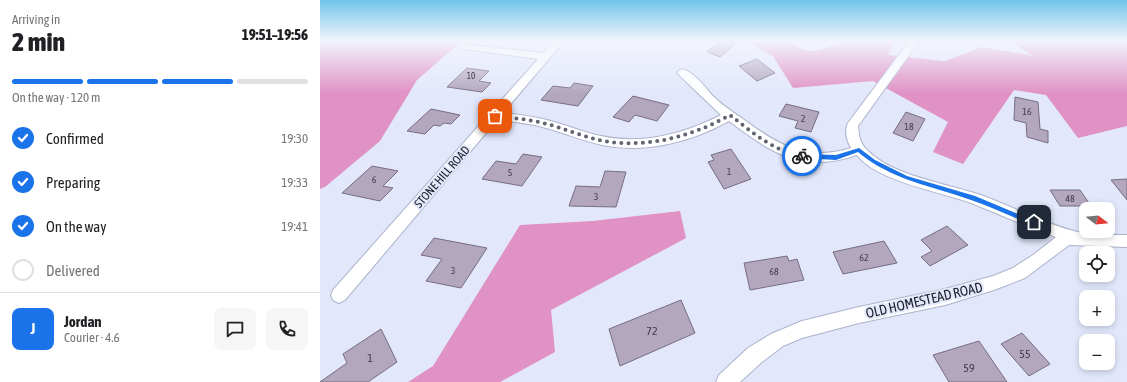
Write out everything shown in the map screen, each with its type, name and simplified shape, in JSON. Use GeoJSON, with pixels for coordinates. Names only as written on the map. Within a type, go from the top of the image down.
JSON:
{"type":"FeatureCollection","features":[{"type":"Feature","properties":{"kind":"street","name":"STONE HILL ROAD"},"geometry":{"type":"LineString","coordinates":[[339,295],[545,58]]}},
{"type":"Feature","properties":{"kind":"street"},"geometry":{"type":"LineString","coordinates":[[903,58],[852,126],[852,138],[859,150],[873,162],[905,178],[973,198],[1060,233],[1078,238]]}},
{"type":"Feature","properties":{"kind":"street"},"geometry":{"type":"LineString","coordinates":[[682,72],[691,79],[715,105],[770,145],[794,155],[809,158],[836,157],[859,150]]}},
{"type":"Feature","properties":{"kind":"street"},"geometry":{"type":"LineString","coordinates":[[495,116],[544,123],[599,140],[627,144],[661,141],[678,137],[715,123],[730,115]]}},
{"type":"Feature","properties":{"kind":"street","name":"OLD HOMESTEAD ROAD"},"geometry":{"type":"LineString","coordinates":[[726,382],[755,355],[777,340],[802,330],[859,315],[946,297],[994,283],[1018,273],[1039,260],[1058,243],[1078,238],[1097,241],[1127,241]]}},
{"type":"Feature","properties":{"kind":"shaded area"},"geometry":{"type":"Polygon","coordinates":[[[320,58],[442,58],[417,80],[380,141],[325,187],[320,189],[320,58]]]}},
{"type":"Feature","properties":{"kind":"shaded area"},"geometry":{"type":"Polygon","coordinates":[[[774,58],[915,58],[945,61],[953,58],[1127,58],[1127,126],[1078,138],[1046,95],[1014,90],[963,164],[933,152],[948,122],[873,81],[793,88],[774,58]]]}},
{"type":"Feature","properties":{"kind":"shaded area"},"geometry":{"type":"Polygon","coordinates":[[[680,211],[686,238],[551,310],[555,352],[500,382],[408,382],[433,366],[520,225],[593,221],[680,211]]]}},
{"type":"Feature","properties":{"kind":"building"},"geometry":{"type":"Polygon","coordinates":[[[757,59],[775,73],[757,81],[739,66],[757,59]]]}},
{"type":"Feature","properties":{"kind":"building"},"geometry":{"type":"Polygon","coordinates":[[[467,68],[489,71],[479,81],[491,83],[482,92],[447,87],[467,68]]]}},
{"type":"Feature","properties":{"kind":"building"},"geometry":{"type":"Polygon","coordinates":[[[574,83],[593,86],[578,106],[541,100],[553,86],[570,88],[574,83]]]}},
{"type":"Feature","properties":{"kind":"building"},"geometry":{"type":"Polygon","coordinates":[[[633,96],[669,105],[657,121],[635,115],[629,122],[613,117],[633,96]]]}},
{"type":"Feature","properties":{"kind":"building"},"geometry":{"type":"Polygon","coordinates":[[[1015,97],[1038,102],[1040,129],[1048,131],[1048,143],[1027,137],[1026,123],[1014,120],[1015,97]]]}},
{"type":"Feature","properties":{"kind":"building"},"geometry":{"type":"Polygon","coordinates":[[[786,104],[819,112],[811,132],[795,128],[798,121],[779,116],[786,104]]]}},
{"type":"Feature","properties":{"kind":"building"},"geometry":{"type":"Polygon","coordinates":[[[431,109],[460,115],[451,124],[444,123],[440,126],[434,125],[425,134],[407,131],[431,109]]]}},
{"type":"Feature","properties":{"kind":"building"},"geometry":{"type":"Polygon","coordinates":[[[906,112],[925,119],[913,141],[893,133],[906,112]]]}},
{"type":"Feature","properties":{"kind":"building"},"geometry":{"type":"Polygon","coordinates":[[[731,149],[751,179],[724,189],[708,162],[714,160],[711,155],[731,149]]]}},
{"type":"Feature","properties":{"kind":"building"},"geometry":{"type":"Polygon","coordinates":[[[523,154],[542,157],[522,186],[482,179],[496,161],[516,164],[523,154]]]}},
{"type":"Feature","properties":{"kind":"building"},"geometry":{"type":"Polygon","coordinates":[[[372,166],[398,171],[383,186],[393,188],[380,201],[342,193],[372,166]]]}},
{"type":"Feature","properties":{"kind":"building"},"geometry":{"type":"Polygon","coordinates":[[[605,171],[626,172],[616,207],[569,206],[576,186],[600,187],[605,171]]]}},
{"type":"Feature","properties":{"kind":"building"},"geometry":{"type":"Polygon","coordinates":[[[1127,179],[1127,200],[1111,180],[1127,179]]]}},
{"type":"Feature","properties":{"kind":"building"},"geometry":{"type":"Polygon","coordinates":[[[1050,190],[1080,190],[1088,202],[1079,202],[1079,206],[1060,206],[1050,190]]]}},
{"type":"Feature","properties":{"kind":"building"},"geometry":{"type":"Polygon","coordinates":[[[947,226],[968,245],[930,266],[921,257],[932,251],[921,240],[947,226]]]}},
{"type":"Feature","properties":{"kind":"building"},"geometry":{"type":"Polygon","coordinates":[[[434,238],[487,248],[461,288],[426,281],[442,259],[421,255],[434,238]]]}},
{"type":"Feature","properties":{"kind":"building"},"geometry":{"type":"Polygon","coordinates":[[[884,241],[897,263],[843,274],[833,252],[884,241]]]}},
{"type":"Feature","properties":{"kind":"building"},"geometry":{"type":"Polygon","coordinates":[[[787,256],[789,261],[797,259],[804,280],[750,290],[744,263],[787,256]]]}},
{"type":"Feature","properties":{"kind":"building"},"geometry":{"type":"Polygon","coordinates":[[[681,300],[695,333],[620,366],[609,329],[681,300]]]}},
{"type":"Feature","properties":{"kind":"building"},"geometry":{"type":"Polygon","coordinates":[[[381,329],[397,362],[368,382],[320,382],[347,363],[343,354],[381,329]]]}},
{"type":"Feature","properties":{"kind":"building"},"geometry":{"type":"Polygon","coordinates":[[[1022,333],[1050,364],[1029,376],[1001,344],[1022,333]]]}},
{"type":"Feature","properties":{"kind":"building"},"geometry":{"type":"Polygon","coordinates":[[[979,341],[1007,382],[949,382],[933,355],[979,341]]]}},
{"type":"Feature","properties":{"kind":"way so far"},"geometry":{"type":"LineString","coordinates":[[495,116],[544,123],[599,140],[627,144],[661,141],[678,137],[698,131],[730,115],[770,145],[794,155],[802,156]]}},
{"type":"Feature","properties":{"kind":"route"},"geometry":{"type":"LineString","coordinates":[[802,156],[809,158],[836,157],[859,150],[873,162],[905,178],[973,198],[1034,222]]}}]}
